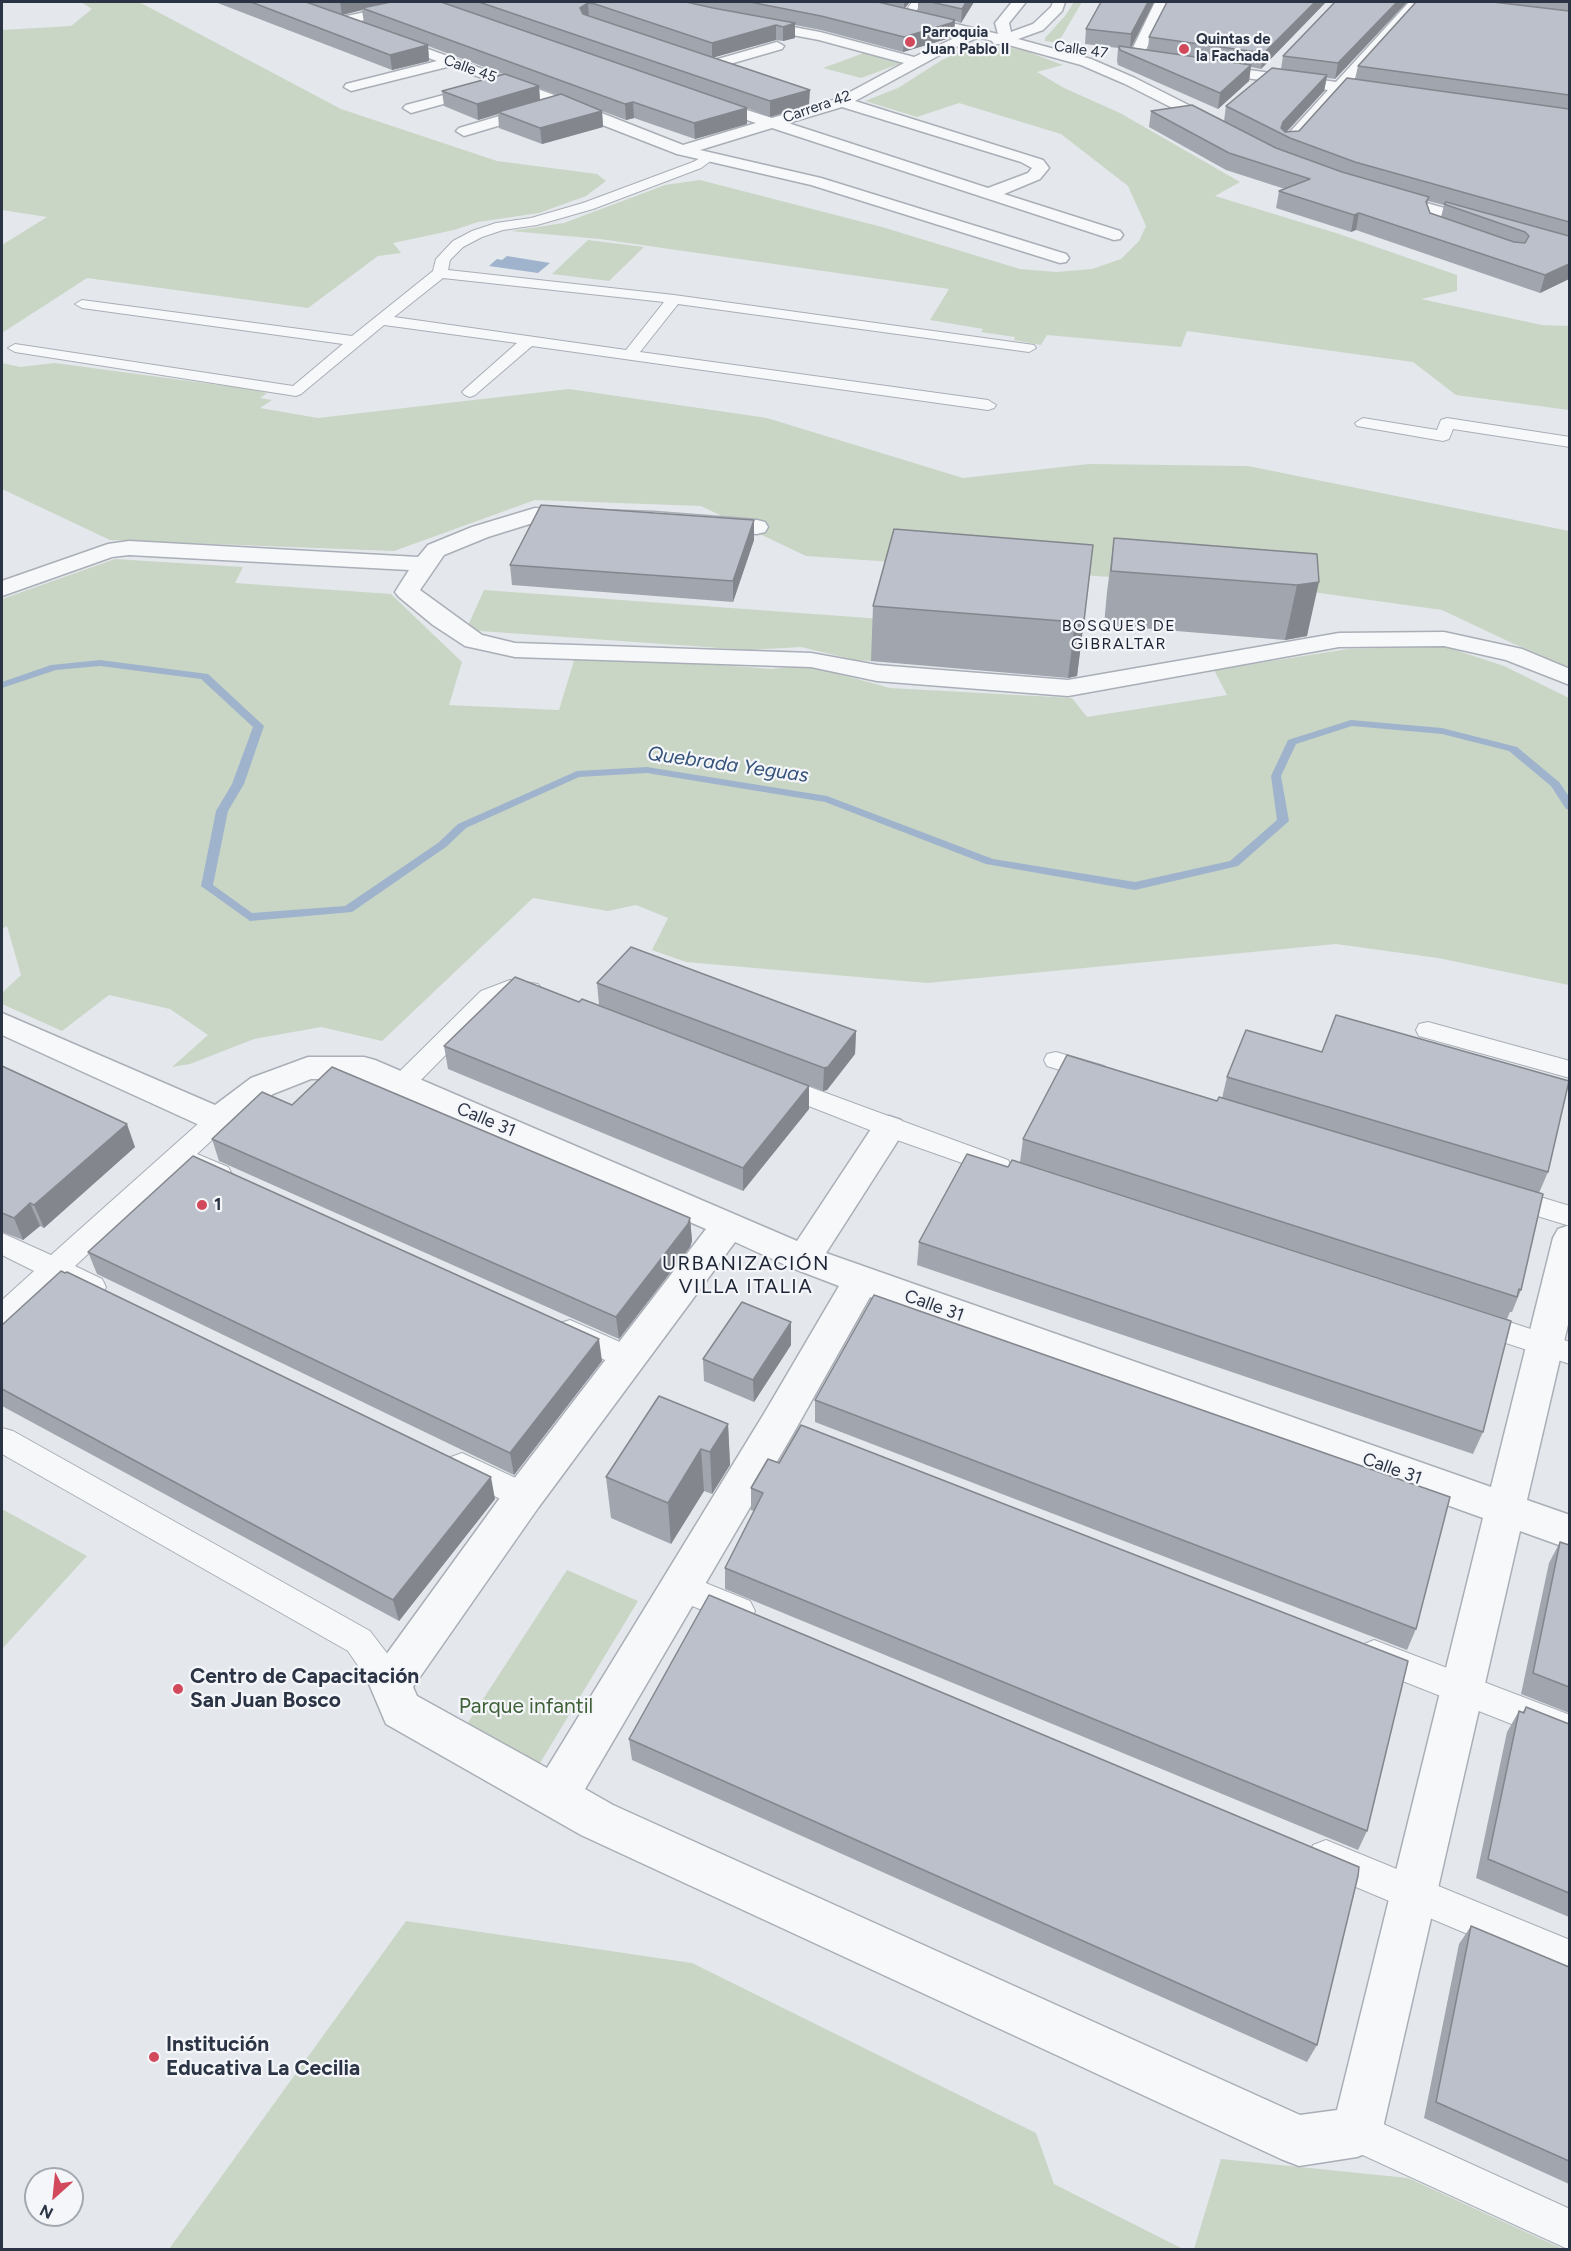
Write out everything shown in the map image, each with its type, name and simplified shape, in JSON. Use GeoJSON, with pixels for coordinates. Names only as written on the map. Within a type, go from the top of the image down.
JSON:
{"type":"FeatureCollection","features":[{"type":"Feature","properties":{"kind":"street"},"geometry":{"type":"LineString","coordinates":[[425,2],[445,10]]}},
{"type":"Feature","properties":{"kind":"street","name":"Calle 45"},"geometry":{"type":"LineString","coordinates":[[425,2],[337,19],[566,104],[683,151],[815,181],[1060,258]]}},
{"type":"Feature","properties":{"kind":"street"},"geometry":{"type":"LineString","coordinates":[[850,2],[1014,41],[1086,62],[1130,81],[1233,134]]}},
{"type":"Feature","properties":{"kind":"street"},"geometry":{"type":"LineString","coordinates":[[1014,41],[1002,23],[1019,2]]}},
{"type":"Feature","properties":{"kind":"street"},"geometry":{"type":"LineString","coordinates":[[944,48],[1014,41],[1038,27],[1057,8],[1059,2]]}},
{"type":"Feature","properties":{"kind":"street"},"geometry":{"type":"LineString","coordinates":[[1136,58],[1162,2]]}},
{"type":"Feature","properties":{"kind":"street"},"geometry":{"type":"LineString","coordinates":[[1288,143],[1416,2]]}},
{"type":"Feature","properties":{"kind":"street"},"geometry":{"type":"LineString","coordinates":[[736,21],[820,36],[916,62]]}},
{"type":"Feature","properties":{"kind":"street","name":"Carrera 42"},"geometry":{"type":"LineString","coordinates":[[683,151],[837,103],[977,33]]}},
{"type":"Feature","properties":{"kind":"street"},"geometry":{"type":"LineString","coordinates":[[672,77],[777,46],[745,36]]}},
{"type":"Feature","properties":{"kind":"street","name":"Calle 47"},"geometry":{"type":"LineString","coordinates":[[1014,41],[1103,53]]}},
{"type":"Feature","properties":{"kind":"street"},"geometry":{"type":"LineString","coordinates":[[691,57],[735,72]]}},
{"type":"Feature","properties":{"kind":"street"},"geometry":{"type":"LineString","coordinates":[[1248,92],[1280,60]]}},
{"type":"Feature","properties":{"kind":"street"},"geometry":{"type":"LineString","coordinates":[[351,87],[451,62]]}},
{"type":"Feature","properties":{"kind":"street"},"geometry":{"type":"LineString","coordinates":[[466,68],[489,62]]}},
{"type":"Feature","properties":{"kind":"street"},"geometry":{"type":"LineString","coordinates":[[1193,66],[1393,94]]}},
{"type":"Feature","properties":{"kind":"street"},"geometry":{"type":"LineString","coordinates":[[411,108],[507,83]]}},
{"type":"Feature","properties":{"kind":"street"},"geometry":{"type":"LineString","coordinates":[[811,97],[1027,159],[1037,163],[1041,168],[1034,176],[988,194]]}},
{"type":"Feature","properties":{"kind":"street"},"geometry":{"type":"LineString","coordinates":[[694,98],[1114,235]]}},
{"type":"Feature","properties":{"kind":"street"},"geometry":{"type":"LineString","coordinates":[[465,131],[566,104],[594,99]]}},
{"type":"Feature","properties":{"kind":"street"},"geometry":{"type":"LineString","coordinates":[[710,157],[769,124]]}},
{"type":"Feature","properties":{"kind":"street"},"geometry":{"type":"LineString","coordinates":[[1376,193],[1435,219],[1569,249]]}},
{"type":"Feature","properties":{"kind":"street"},"geometry":{"type":"LineString","coordinates":[[757,527],[653,519],[535,515],[480,532],[436,550],[424,564],[407,592],[442,620],[474,641],[515,650],[811,660],[877,673],[1068,688],[1339,640],[1444,639],[1513,654],[1569,678]]}},
{"type":"Feature","properties":{"kind":"street"},"geometry":{"type":"LineString","coordinates":[[2,589],[108,551],[129,548],[424,564]]}},
{"type":"Feature","properties":{"kind":"street"},"geometry":{"type":"LineString","coordinates":[[2,1023],[218,1120]]}},
{"type":"Feature","properties":{"kind":"street","name":"Calle 31"},"geometry":{"type":"LineString","coordinates":[[218,1120],[262,1086],[308,1068],[364,1068],[729,1224],[804,1259],[1569,1532]]}},
{"type":"Feature","properties":{"kind":"street"},"geometry":{"type":"LineString","coordinates":[[804,1259],[889,1128]]}},
{"type":"Feature","properties":{"kind":"street"},"geometry":{"type":"LineString","coordinates":[[729,1224],[524,1496],[390,1684],[401,1710],[597,1820],[1299,2141],[1358,2132],[1461,1689],[1506,1509],[1557,1349],[1569,1238]]}},
{"type":"Feature","properties":{"kind":"street"},"geometry":{"type":"LineString","coordinates":[[555,1797],[681,1587],[790,1427],[861,1280]]}},
{"type":"Feature","properties":{"kind":"lane"},"geometry":{"type":"LineString","coordinates":[[908,15],[917,2]]}},
{"type":"Feature","properties":{"kind":"lane"},"geometry":{"type":"LineString","coordinates":[[15,348],[296,391],[440,273],[442,259],[458,244],[477,234],[501,226],[532,222],[588,206],[698,165],[710,157]]}},
{"type":"Feature","properties":{"kind":"lane"},"geometry":{"type":"LineString","coordinates":[[440,273],[674,299],[1029,348]]}},
{"type":"Feature","properties":{"kind":"lane"},"geometry":{"type":"LineString","coordinates":[[630,354],[674,299]]}},
{"type":"Feature","properties":{"kind":"lane"},"geometry":{"type":"LineString","coordinates":[[82,304],[355,341]]}},
{"type":"Feature","properties":{"kind":"lane"},"geometry":{"type":"LineString","coordinates":[[382,320],[988,405]]}},
{"type":"Feature","properties":{"kind":"lane"},"geometry":{"type":"LineString","coordinates":[[470,392],[530,340]]}},
{"type":"Feature","properties":{"kind":"lane"},"geometry":{"type":"LineString","coordinates":[[1363,423],[1443,436],[1447,423],[1569,442]]}},
{"type":"Feature","properties":{"kind":"lane"},"geometry":{"type":"LineString","coordinates":[[402,1084],[489,997],[510,988],[530,989],[552,998]]}},
{"type":"Feature","properties":{"kind":"lane"},"geometry":{"type":"LineString","coordinates":[[1428,1030],[1569,1070]]}},
{"type":"Feature","properties":{"kind":"lane"},"geometry":{"type":"LineString","coordinates":[[1056,1060],[1113,1077]]}},
{"type":"Feature","properties":{"kind":"lane"},"geometry":{"type":"LineString","coordinates":[[752,1074],[889,1128],[1027,1176]]}},
{"type":"Feature","properties":{"kind":"lane"},"geometry":{"type":"LineString","coordinates":[[2,1316],[218,1120]]}},
{"type":"Feature","properties":{"kind":"lane"},"geometry":{"type":"LineString","coordinates":[[178,1156],[242,1185]]}},
{"type":"Feature","properties":{"kind":"lane"},"geometry":{"type":"LineString","coordinates":[[1490,1191],[1569,1216]]}},
{"type":"Feature","properties":{"kind":"lane"},"geometry":{"type":"LineString","coordinates":[[2,1243],[118,1300]]}},
{"type":"Feature","properties":{"kind":"lane"},"geometry":{"type":"LineString","coordinates":[[1454,1316],[1557,1349]]}},
{"type":"Feature","properties":{"kind":"lane"},"geometry":{"type":"LineString","coordinates":[[542,1319],[628,1358]]}},
{"type":"Feature","properties":{"kind":"lane"},"geometry":{"type":"LineString","coordinates":[[2,1440],[359,1641],[390,1684]]}},
{"type":"Feature","properties":{"kind":"lane"},"geometry":{"type":"LineString","coordinates":[[438,1455],[524,1496]]}},
{"type":"Feature","properties":{"kind":"lane"},"geometry":{"type":"LineString","coordinates":[[681,1587],[769,1623]]}},
{"type":"Feature","properties":{"kind":"lane"},"geometry":{"type":"LineString","coordinates":[[1351,1646],[1569,1731]]}},
{"type":"Feature","properties":{"kind":"lane"},"geometry":{"type":"LineString","coordinates":[[1294,1843],[1569,1959]]}},
{"type":"Feature","properties":{"kind":"lane"},"geometry":{"type":"LineString","coordinates":[[1358,2132],[1569,2230]]}},
{"type":"Feature","properties":{"kind":"green space"},"geometry":{"type":"Polygon","coordinates":[[[81,2],[139,2],[341,109],[497,161],[597,174],[606,181],[586,196],[539,213],[478,222],[454,230],[393,243],[401,253],[378,256],[308,308],[87,278],[2,333],[2,245],[47,217],[2,210],[2,30],[71,26],[92,9],[81,2]]]}},
{"type":"Feature","properties":{"kind":"green space"},"geometry":{"type":"Polygon","coordinates":[[[1074,2],[1082,2],[1058,43],[1045,41],[1045,38],[1074,2]]]}},
{"type":"Feature","properties":{"kind":"green space"},"geometry":{"type":"Polygon","coordinates":[[[1007,47],[1026,51],[1063,65],[1037,72],[1064,88],[1120,113],[1240,182],[1215,196],[1336,233],[1457,275],[1457,291],[1421,299],[1542,325],[1569,326],[1569,410],[1456,395],[1413,362],[1187,331],[1181,347],[1047,335],[1041,345],[1014,340],[1015,337],[981,332],[983,329],[930,320],[949,289],[600,239],[511,231],[564,223],[665,185],[700,180],[882,227],[1020,269],[1056,272],[1092,269],[1121,259],[1139,241],[1146,226],[1128,186],[1061,134],[959,103],[917,117],[865,101],[898,88],[942,60],[961,51],[1007,47]]]}},
{"type":"Feature","properties":{"kind":"green space"},"geometry":{"type":"Polygon","coordinates":[[[864,53],[902,63],[861,78],[823,68],[864,53]]]}},
{"type":"Feature","properties":{"kind":"green space"},"geometry":{"type":"Polygon","coordinates":[[[588,240],[644,247],[609,281],[552,274],[588,240]]]}},
{"type":"Feature","properties":{"kind":"green space"},"geometry":{"type":"Polygon","coordinates":[[[2,363],[20,367],[55,363],[249,389],[267,393],[260,398],[272,400],[260,408],[318,418],[569,389],[767,418],[963,478],[1089,464],[1248,466],[1569,531],[1569,667],[1442,610],[1298,590],[806,556],[701,506],[535,500],[394,551],[110,540],[2,489],[2,363]]]}},
{"type":"Feature","properties":{"kind":"green space"},"geometry":{"type":"Polygon","coordinates":[[[115,559],[243,567],[235,583],[391,594],[462,662],[449,705],[559,710],[576,654],[772,669],[806,665],[890,688],[1072,698],[1087,717],[1227,695],[1214,670],[1348,649],[1443,646],[1504,666],[1569,698],[1569,985],[1438,958],[1336,944],[927,983],[686,962],[652,950],[668,918],[636,905],[608,911],[533,898],[382,1041],[321,1027],[254,1039],[190,1064],[172,1067],[208,1035],[170,1009],[109,995],[62,1031],[2,1004],[2,993],[21,975],[7,926],[2,929],[2,599],[115,559]]]}},
{"type":"Feature","properties":{"kind":"green space"},"geometry":{"type":"Polygon","coordinates":[[[484,590],[882,619],[871,661],[855,660],[801,647],[748,650],[466,630],[484,590]]]}},
{"type":"Feature","properties":{"kind":"green space"},"geometry":{"type":"Polygon","coordinates":[[[2,1509],[87,1556],[2,1649],[2,1509]]]}},
{"type":"Feature","properties":{"kind":"green space","name":"Parque infantil"},"geometry":{"type":"Polygon","coordinates":[[[567,1570],[638,1601],[540,1763],[465,1727],[567,1570]]]}},
{"type":"Feature","properties":{"kind":"green space"},"geometry":{"type":"Polygon","coordinates":[[[406,1921],[692,1963],[1036,2133],[1054,2184],[1183,2249],[169,2249],[406,1921]]]}},
{"type":"Feature","properties":{"kind":"green space"},"geometry":{"type":"Polygon","coordinates":[[[1221,2159],[1408,2178],[1563,2249],[1194,2249],[1221,2159]]]}},
{"type":"Feature","properties":{"kind":"water"},"geometry":{"type":"Polygon","coordinates":[[[507,256],[550,263],[538,273],[489,266],[497,259],[502,260],[507,256]]]}},
{"type":"Feature","properties":{"kind":"building"},"geometry":{"type":"Polygon","coordinates":[[[251,2],[306,2],[428,45],[390,55],[251,2]]]}},
{"type":"Feature","properties":{"kind":"building"},"geometry":{"type":"Polygon","coordinates":[[[391,2],[441,2],[747,108],[694,123],[633,102],[625,104],[362,8],[391,2]]]}},
{"type":"Feature","properties":{"kind":"building"},"geometry":{"type":"Polygon","coordinates":[[[479,2],[686,2],[795,23],[783,27],[776,25],[712,43],[595,4],[588,3],[580,8],[583,14],[810,90],[770,101],[479,2]]]}},
{"type":"Feature","properties":{"kind":"building"},"geometry":{"type":"Polygon","coordinates":[[[750,2],[878,2],[955,20],[904,37],[821,16],[750,2]]]}},
{"type":"Feature","properties":{"kind":"building"},"geometry":{"type":"Polygon","coordinates":[[[931,2],[966,2],[962,9],[931,2]]]}},
{"type":"Feature","properties":{"kind":"building"},"geometry":{"type":"Polygon","coordinates":[[[1101,2],[1148,2],[1131,34],[1086,29],[1101,2]]]}},
{"type":"Feature","properties":{"kind":"building"},"geometry":{"type":"Polygon","coordinates":[[[1167,2],[1315,2],[1264,53],[1149,37],[1167,2]]]}},
{"type":"Feature","properties":{"kind":"building"},"geometry":{"type":"Polygon","coordinates":[[[1335,2],[1397,2],[1338,63],[1283,56],[1335,2]]]}},
{"type":"Feature","properties":{"kind":"building"},"geometry":{"type":"Polygon","coordinates":[[[1416,2],[1493,2],[1569,11],[1569,95],[1358,66],[1416,2]]]}},
{"type":"Feature","properties":{"kind":"building"},"geometry":{"type":"Polygon","coordinates":[[[1119,46],[1251,65],[1220,93],[1120,50],[1119,46]]]}},
{"type":"Feature","properties":{"kind":"building"},"geometry":{"type":"Polygon","coordinates":[[[1272,68],[1327,75],[1283,122],[1281,128],[1285,132],[1299,131],[1347,78],[1569,109],[1569,222],[1355,162],[1290,138],[1226,106],[1272,68]]]}},
{"type":"Feature","properties":{"kind":"building"},"geometry":{"type":"Polygon","coordinates":[[[505,74],[539,86],[477,104],[442,91],[505,74]]]}},
{"type":"Feature","properties":{"kind":"building"},"geometry":{"type":"Polygon","coordinates":[[[561,94],[602,111],[540,128],[498,112],[561,94]]]}},
{"type":"Feature","properties":{"kind":"building"},"geometry":{"type":"Polygon","coordinates":[[[1192,105],[1276,148],[1342,172],[1429,197],[1426,202],[1430,213],[1514,242],[1525,243],[1529,236],[1525,232],[1444,204],[1446,202],[1569,236],[1569,264],[1545,275],[1359,213],[1354,215],[1279,191],[1310,179],[1229,153],[1151,111],[1192,105]]]}},
{"type":"Feature","properties":{"kind":"building"},"geometry":{"type":"Polygon","coordinates":[[[541,505],[754,520],[733,581],[510,565],[541,505]]]}},
{"type":"Feature","properties":{"kind":"building"},"geometry":{"type":"Polygon","coordinates":[[[894,529],[1093,545],[1084,621],[873,606],[894,529]]]}},
{"type":"Feature","properties":{"kind":"building"},"geometry":{"type":"Polygon","coordinates":[[[1114,538],[1317,554],[1319,582],[1297,585],[1111,571],[1114,538]]]}},
{"type":"Feature","properties":{"kind":"building"},"geometry":{"type":"Polygon","coordinates":[[[631,947],[856,1031],[828,1067],[824,1068],[597,983],[631,947]]]}},
{"type":"Feature","properties":{"kind":"building"},"geometry":{"type":"Polygon","coordinates":[[[515,977],[579,1002],[582,999],[809,1086],[743,1168],[444,1046],[515,977]]]}},
{"type":"Feature","properties":{"kind":"building"},"geometry":{"type":"Polygon","coordinates":[[[1336,1015],[1569,1081],[1548,1172],[1227,1077],[1246,1030],[1322,1052],[1336,1015]]]}},
{"type":"Feature","properties":{"kind":"building"},"geometry":{"type":"Polygon","coordinates":[[[1067,1055],[1217,1101],[1219,1097],[1543,1194],[1521,1290],[1519,1289],[1517,1297],[1023,1139],[1067,1055]]]}},
{"type":"Feature","properties":{"kind":"building"},"geometry":{"type":"Polygon","coordinates":[[[2,1066],[127,1124],[34,1205],[30,1203],[14,1218],[2,1213],[2,1066]]]}},
{"type":"Feature","properties":{"kind":"building"},"geometry":{"type":"Polygon","coordinates":[[[332,1067],[690,1218],[688,1224],[616,1317],[212,1139],[262,1092],[292,1105],[332,1067]]]}},
{"type":"Feature","properties":{"kind":"building"},"geometry":{"type":"Polygon","coordinates":[[[967,1154],[1008,1167],[1012,1160],[1511,1321],[1483,1432],[919,1242],[967,1154]]]}},
{"type":"Feature","properties":{"kind":"building"},"geometry":{"type":"Polygon","coordinates":[[[193,1156],[599,1339],[510,1453],[88,1252],[193,1156]]]}},
{"type":"Feature","properties":{"kind":"building"},"geometry":{"type":"Polygon","coordinates":[[[61,1271],[491,1477],[393,1600],[2,1389],[2,1325],[61,1271]]]}},
{"type":"Feature","properties":{"kind":"building"},"geometry":{"type":"Polygon","coordinates":[[[874,1295],[1450,1497],[1416,1629],[815,1400],[874,1295]]]}},
{"type":"Feature","properties":{"kind":"building"},"geometry":{"type":"Polygon","coordinates":[[[742,1302],[791,1322],[753,1380],[703,1359],[742,1302]]]}},
{"type":"Feature","properties":{"kind":"building"},"geometry":{"type":"Polygon","coordinates":[[[659,1396],[728,1424],[710,1452],[701,1449],[668,1503],[606,1477],[659,1396]]]}},
{"type":"Feature","properties":{"kind":"building"},"geometry":{"type":"Polygon","coordinates":[[[801,1425],[1408,1661],[1367,1831],[725,1568],[763,1493],[751,1488],[768,1459],[779,1463],[801,1425]]]}},
{"type":"Feature","properties":{"kind":"building"},"geometry":{"type":"Polygon","coordinates":[[[1560,1542],[1569,1545],[1569,1687],[1533,1673],[1560,1542]]]}},
{"type":"Feature","properties":{"kind":"building"},"geometry":{"type":"Polygon","coordinates":[[[709,1595],[1359,1867],[1317,2045],[629,1739],[709,1595]]]}},
{"type":"Feature","properties":{"kind":"building"},"geometry":{"type":"Polygon","coordinates":[[[1526,1707],[1569,1724],[1569,1893],[1488,1859],[1519,1711],[1524,1713],[1526,1707]]]}},
{"type":"Feature","properties":{"kind":"building"},"geometry":{"type":"Polygon","coordinates":[[[1471,1926],[1569,1967],[1569,2161],[1436,2102],[1471,1926]]]}},
{"type":"Feature","properties":{"kind":"waterway","name":"Quebrada Yeguas"},"geometry":{"type":"LineString","coordinates":[[2,685],[55,667],[100,663],[204,676],[259,726],[238,784],[222,811],[207,886],[250,917],[348,909],[442,845],[462,826],[577,774],[647,770],[827,799],[990,862],[1135,886],[1234,864],[1283,821],[1276,776],[1292,742],[1351,723],[1442,731],[1513,749],[1555,784],[1570,807]]}},
{"type":"Feature","properties":{"kind":"place","name":"Parroquia Juan Pablo II"},"geometry":{"type":"Point","coordinates":[910,42]}},
{"type":"Feature","properties":{"kind":"place","name":"Quintas de la Fachada"},"geometry":{"type":"Point","coordinates":[1184,49]}},
{"type":"Feature","properties":{"kind":"place","name":"1"},"geometry":{"type":"Point","coordinates":[202,1205]}},
{"type":"Feature","properties":{"kind":"place","name":"Centro de Capacitación San Juan Bosco"},"geometry":{"type":"Point","coordinates":[178,1689]}},
{"type":"Feature","properties":{"kind":"place","name":"Institución Educativa La Cecilia"},"geometry":{"type":"Point","coordinates":[154,2057]}},
{"type":"Feature","properties":{"kind":"district","name":"BOSQUES DE GIBRALTAR"},"geometry":{"type":"Point","coordinates":[1119,635]}},
{"type":"Feature","properties":{"kind":"district","name":"URBANIZACIÓN VILLA ITALIA"},"geometry":{"type":"Point","coordinates":[746,1276]}}]}
